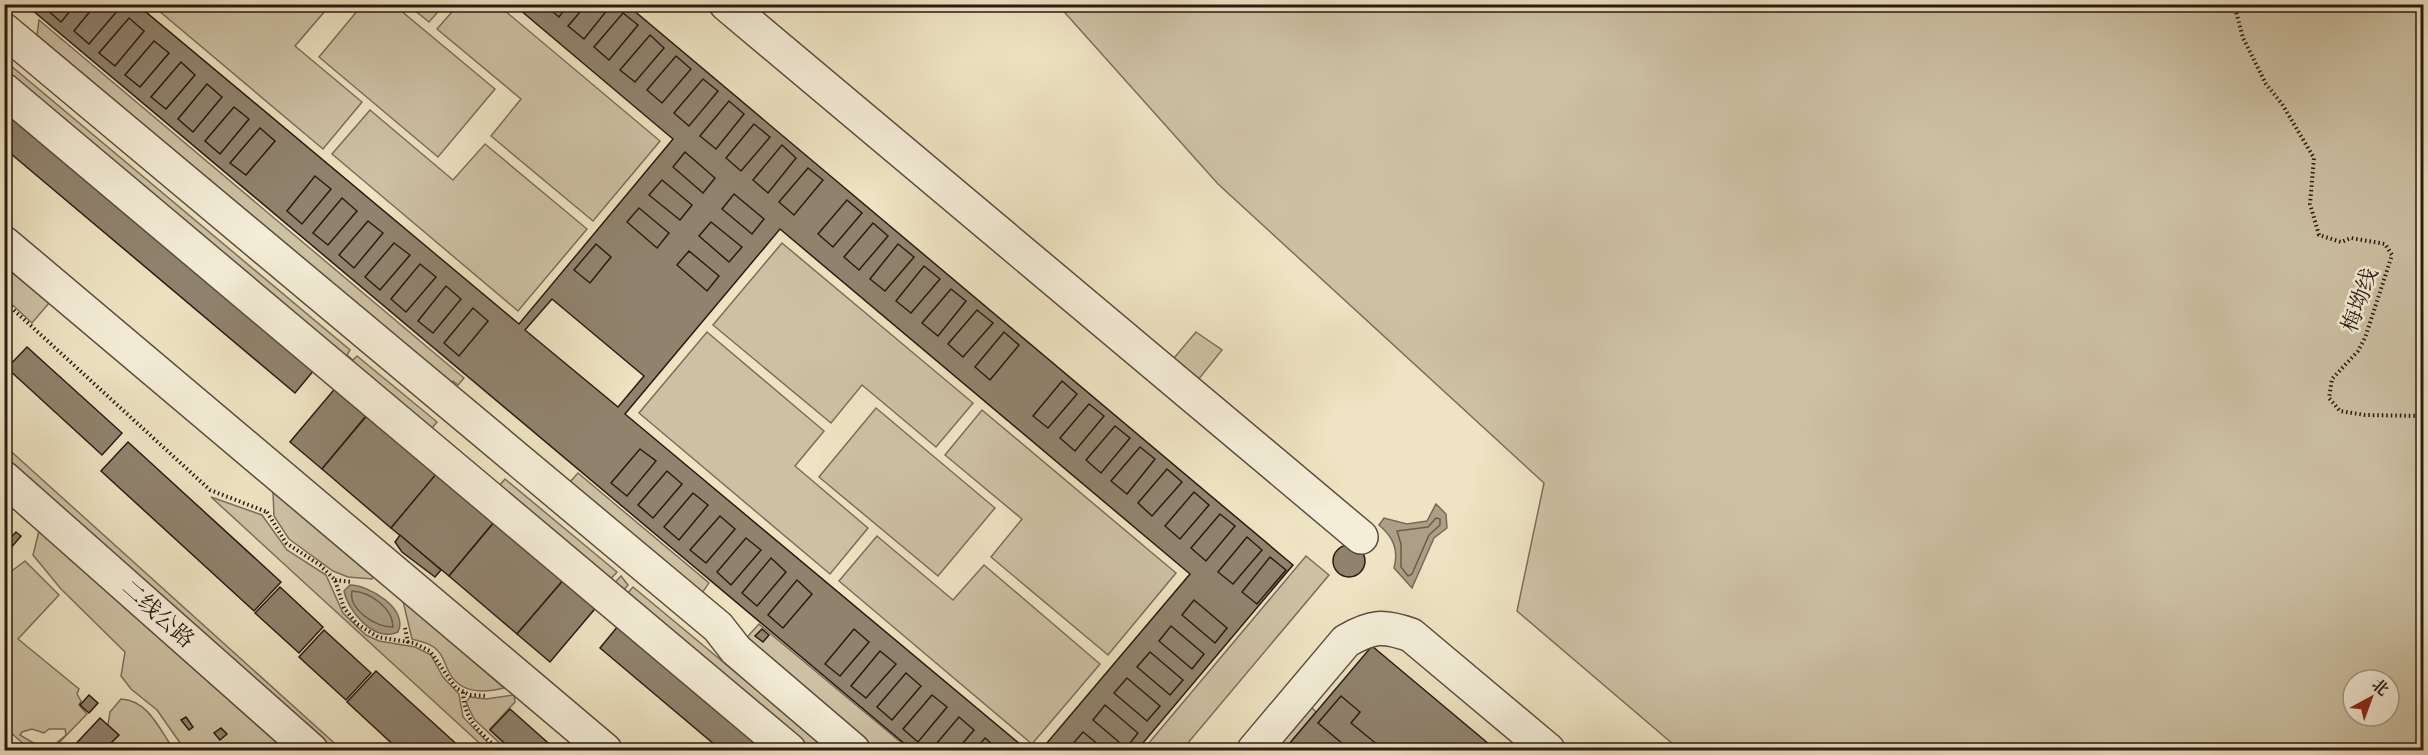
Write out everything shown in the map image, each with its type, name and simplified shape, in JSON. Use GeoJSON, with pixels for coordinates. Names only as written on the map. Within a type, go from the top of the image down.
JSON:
{"type":"FeatureCollection","features":[{"type":"Feature","properties":{"kind":"street"},"geometry":{"type":"LineString","coordinates":[[726,4],[1361,537]]}},
{"type":"Feature","properties":{"kind":"street"},"geometry":{"type":"LineString","coordinates":[[4,30],[718,627],[735,650],[853,750]]}},
{"type":"Feature","properties":{"kind":"street"},"geometry":{"type":"LineString","coordinates":[[4,90],[484,476],[789,750]]}},
{"type":"Feature","properties":{"kind":"street"},"geometry":{"type":"LineString","coordinates":[[4,243],[605,750]]}},
{"type":"Feature","properties":{"kind":"street","name":"二线公路"},"geometry":{"type":"LineString","coordinates":[[4,478],[311,750]]}},
{"type":"Feature","properties":{"kind":"street"},"geometry":{"type":"LineString","coordinates":[[1254,750],[1346,642],[1365,630],[1389,627],[1418,640],[1548,750]]}},
{"type":"Feature","properties":{"kind":"path","name":"梅坳线"},"geometry":{"type":"LineString","coordinates":[[2234,4],[2243,38],[2266,84],[2282,104],[2314,158],[2310,204],[2319,235],[2341,242],[2351,238],[2385,244],[2392,255],[2365,338],[2358,351],[2332,379],[2329,398],[2340,411],[2365,415],[2424,416]]}},
{"type":"Feature","properties":{"kind":"path"},"geometry":{"type":"LineString","coordinates":[[4,301],[210,490],[267,512]]}},
{"type":"Feature","properties":{"kind":"path"},"geometry":{"type":"LineString","coordinates":[[320,565],[334,580],[344,608],[357,624],[378,637],[414,644],[430,651],[446,676],[463,692],[484,696],[500,694],[509,692],[522,680]]}},
{"type":"Feature","properties":{"kind":"path"},"geometry":{"type":"LineString","coordinates":[[463,692],[464,705],[473,726],[500,750]]}},
{"type":"Feature","properties":{"kind":"shaded area"},"geometry":{"type":"Polygon","coordinates":[[[363,4],[394,5],[495,89],[438,157],[319,57],[363,4]]]}},
{"type":"Feature","properties":{"kind":"shaded area"},"geometry":{"type":"Polygon","coordinates":[[[152,5],[317,5],[325,11],[295,46],[362,102],[323,149],[152,5]]]}},
{"type":"Feature","properties":{"kind":"shaded area"},"geometry":{"type":"Polygon","coordinates":[[[408,5],[444,5],[429,22],[408,5]]]}},
{"type":"Feature","properties":{"kind":"shaded area"},"geometry":{"type":"Polygon","coordinates":[[[458,5],[498,5],[660,141],[593,221],[491,136],[521,99],[437,29],[458,5]]]}},
{"type":"Feature","properties":{"kind":"shaded area"},"geometry":{"type":"Polygon","coordinates":[[[1058,5],[2423,5],[2423,750],[1680,750],[1517,611],[1544,483],[1218,184],[1058,5]]]}},
{"type":"Feature","properties":{"kind":"shaded area"},"geometry":{"type":"Polygon","coordinates":[[[39,20],[464,378],[458,385],[453,381],[451,383],[37,35],[39,20]]]}},
{"type":"Feature","properties":{"kind":"shaded area"},"geometry":{"type":"Polygon","coordinates":[[[4,60],[350,350],[347,355],[353,360],[357,356],[437,422],[427,434],[5,81],[4,60]]]}},
{"type":"Feature","properties":{"kind":"shaded area"},"geometry":{"type":"Polygon","coordinates":[[[370,110],[453,180],[485,144],[587,229],[518,311],[332,154],[370,110]]]}},
{"type":"Feature","properties":{"kind":"shaded area"},"geometry":{"type":"Polygon","coordinates":[[[782,243],[973,403],[936,447],[862,385],[831,423],[713,325],[782,243]]]}},
{"type":"Feature","properties":{"kind":"shaded area"},"geometry":{"type":"Polygon","coordinates":[[[4,266],[49,303],[32,323],[5,298],[4,266]]]}},
{"type":"Feature","properties":{"kind":"shaded area"},"geometry":{"type":"Polygon","coordinates":[[[707,332],[824,431],[795,466],[868,528],[830,574],[639,413],[707,332]]]}},
{"type":"Feature","properties":{"kind":"shaded area"},"geometry":{"type":"Polygon","coordinates":[[[1196,332],[1222,350],[1194,385],[1169,364],[1196,332]]]}},
{"type":"Feature","properties":{"kind":"shaded area"},"geometry":{"type":"Polygon","coordinates":[[[876,408],[995,508],[938,576],[819,477],[876,408]]]}},
{"type":"Feature","properties":{"kind":"shaded area"},"geometry":{"type":"Polygon","coordinates":[[[982,410],[1176,573],[1108,655],[991,557],[1022,519],[945,455],[982,410]]]}},
{"type":"Feature","properties":{"kind":"shaded area"},"geometry":{"type":"Polygon","coordinates":[[[5,446],[342,750],[329,750],[5,460],[5,446]]]}},
{"type":"Feature","properties":{"kind":"shaded area"},"geometry":{"type":"Polygon","coordinates":[[[578,473],[709,583],[702,593],[570,482],[578,473]]]}},
{"type":"Feature","properties":{"kind":"shaded area"},"geometry":{"type":"Polygon","coordinates":[[[505,479],[617,572],[605,585],[499,486],[505,479]]]}},
{"type":"Feature","properties":{"kind":"shaded area"},"geometry":{"type":"Polygon","coordinates":[[[273,492],[373,577],[372,579],[348,577],[333,571],[289,539],[274,516],[273,492]]]}},
{"type":"Feature","properties":{"kind":"shaded area"},"geometry":{"type":"Polygon","coordinates":[[[211,497],[262,515],[287,550],[326,575],[343,613],[366,635],[379,641],[415,647],[431,655],[443,677],[459,694],[463,717],[495,750],[487,750],[211,497]]]}},
{"type":"Feature","properties":{"kind":"shaded area"},"geometry":{"type":"Polygon","coordinates":[[[39,531],[285,750],[185,750],[157,710],[131,689],[121,676],[125,652],[61,589],[33,555],[39,531]]]}},
{"type":"Feature","properties":{"kind":"shaded area"},"geometry":{"type":"Polygon","coordinates":[[[877,536],[953,600],[984,565],[1100,664],[1032,744],[839,581],[877,536]]]}},
{"type":"Feature","properties":{"kind":"shaded area"},"geometry":{"type":"Polygon","coordinates":[[[1306,556],[1329,575],[1182,750],[1143,750],[1306,556]]]}},
{"type":"Feature","properties":{"kind":"shaded area"},"geometry":{"type":"Polygon","coordinates":[[[25,561],[59,595],[18,639],[79,689],[77,694],[81,701],[79,705],[87,714],[52,750],[48,750],[66,735],[65,729],[49,729],[44,733],[32,729],[22,732],[20,735],[37,745],[39,750],[31,750],[5,728],[5,576],[25,561]]]}},
{"type":"Feature","properties":{"kind":"shaded area"},"geometry":{"type":"Polygon","coordinates":[[[621,576],[628,585],[623,591],[627,594],[633,587],[829,750],[802,750],[609,589],[621,576]]]}},
{"type":"Feature","properties":{"kind":"shaded area"},"geometry":{"type":"Polygon","coordinates":[[[403,601],[504,688],[481,691],[459,684],[435,648],[412,639],[403,601]]]}},
{"type":"Feature","properties":{"kind":"shaded area"},"geometry":{"type":"Polygon","coordinates":[[[759,624],[910,750],[866,750],[740,645],[759,624]]]}},
{"type":"Feature","properties":{"kind":"shaded area"},"geometry":{"type":"Polygon","coordinates":[[[514,695],[515,702],[490,729],[512,750],[507,750],[474,719],[466,702],[470,697],[486,699],[514,695]]]}},
{"type":"Feature","properties":{"kind":"shaded area"},"geometry":{"type":"Polygon","coordinates":[[[121,699],[146,710],[174,750],[104,750],[110,712],[121,699]]]}},
{"type":"Feature","properties":{"kind":"shaded area"},"geometry":{"type":"Polygon","coordinates":[[[1309,705],[1316,712],[1284,750],[1271,750],[1309,705]]]}},
{"type":"Feature","properties":{"kind":"water"},"geometry":{"type":"Polygon","coordinates":[[[1436,504],[1446,514],[1447,528],[1434,538],[1412,588],[1394,568],[1396,555],[1394,544],[1379,525],[1384,518],[1407,524],[1427,521],[1436,504]]]}},
{"type":"Feature","properties":{"kind":"water"},"geometry":{"type":"Polygon","coordinates":[[[350,585],[367,589],[393,607],[400,623],[398,632],[380,633],[364,623],[346,599],[344,591],[350,585]]]}},
{"type":"Feature","properties":{"kind":"building"},"geometry":{"type":"Polygon","coordinates":[[[25,4],[142,4],[140,7],[519,324],[673,139],[513,4],[626,4],[1293,565],[1137,750],[1041,750],[1190,574],[780,229],[625,414],[1027,750],[912,750],[25,4]],[[552,299],[525,330],[618,407],[644,376],[552,299]]]}},
{"type":"Feature","properties":{"kind":"building"},"geometry":{"type":"Polygon","coordinates":[[[50,4],[76,4],[61,22],[46,9],[50,4]]]}},
{"type":"Feature","properties":{"kind":"building"},"geometry":{"type":"Polygon","coordinates":[[[96,4],[111,4],[118,10],[89,44],[74,31],[96,4]]]}},
{"type":"Feature","properties":{"kind":"building"},"geometry":{"type":"Polygon","coordinates":[[[544,4],[569,4],[559,17],[544,4]]]}},
{"type":"Feature","properties":{"kind":"building"},"geometry":{"type":"Polygon","coordinates":[[[587,4],[612,4],[584,39],[568,26],[587,4]]]}},
{"type":"Feature","properties":{"kind":"building"},"geometry":{"type":"Polygon","coordinates":[[[623,13],[638,25],[609,60],[594,47],[623,13]]]}},
{"type":"Feature","properties":{"kind":"building"},"geometry":{"type":"Polygon","coordinates":[[[129,18],[144,31],[115,66],[99,53],[129,18]]]}},
{"type":"Feature","properties":{"kind":"building"},"geometry":{"type":"Polygon","coordinates":[[[650,35],[664,48],[635,82],[620,70],[650,35]]]}},
{"type":"Feature","properties":{"kind":"building"},"geometry":{"type":"Polygon","coordinates":[[[154,41],[169,53],[140,87],[125,75],[154,41]]]}},
{"type":"Feature","properties":{"kind":"building"},"geometry":{"type":"Polygon","coordinates":[[[676,56],[691,69],[662,103],[647,90],[676,56]]]}},
{"type":"Feature","properties":{"kind":"building"},"geometry":{"type":"Polygon","coordinates":[[[181,62],[195,75],[166,109],[151,97],[181,62]]]}},
{"type":"Feature","properties":{"kind":"building"},"geometry":{"type":"Polygon","coordinates":[[[703,79],[718,91],[689,126],[674,113],[703,79]]]}},
{"type":"Feature","properties":{"kind":"building"},"geometry":{"type":"Polygon","coordinates":[[[207,84],[222,97],[193,132],[178,119],[207,84]]]}},
{"type":"Feature","properties":{"kind":"building"},"geometry":{"type":"Polygon","coordinates":[[[4,100],[319,364],[295,393],[4,148],[4,100]]]}},
{"type":"Feature","properties":{"kind":"building"},"geometry":{"type":"Polygon","coordinates":[[[729,101],[744,114],[716,149],[700,136],[729,101]]]}},
{"type":"Feature","properties":{"kind":"building"},"geometry":{"type":"Polygon","coordinates":[[[234,107],[249,119],[220,154],[205,141],[234,107]]]}},
{"type":"Feature","properties":{"kind":"building"},"geometry":{"type":"Polygon","coordinates":[[[754,124],[770,137],[741,171],[726,158],[754,124]]]}},
{"type":"Feature","properties":{"kind":"building"},"geometry":{"type":"Polygon","coordinates":[[[260,128],[275,141],[246,175],[230,163],[260,128]]]}},
{"type":"Feature","properties":{"kind":"building"},"geometry":{"type":"Polygon","coordinates":[[[782,145],[796,158],[768,193],[753,180],[782,145]]]}},
{"type":"Feature","properties":{"kind":"building"},"geometry":{"type":"Polygon","coordinates":[[[685,152],[715,178],[703,193],[673,167],[685,152]]]}},
{"type":"Feature","properties":{"kind":"building"},"geometry":{"type":"Polygon","coordinates":[[[808,168],[823,180],[794,215],[779,202],[808,168]]]}},
{"type":"Feature","properties":{"kind":"building"},"geometry":{"type":"Polygon","coordinates":[[[315,176],[331,189],[302,224],[287,211],[315,176]]]}},
{"type":"Feature","properties":{"kind":"building"},"geometry":{"type":"Polygon","coordinates":[[[662,180],[692,205],[680,220],[649,195],[662,180]]]}},
{"type":"Feature","properties":{"kind":"building"},"geometry":{"type":"Polygon","coordinates":[[[734,194],[764,219],[752,234],[722,209],[734,194]]]}},
{"type":"Feature","properties":{"kind":"building"},"geometry":{"type":"Polygon","coordinates":[[[342,198],[357,211],[328,245],[313,233],[342,198]]]}},
{"type":"Feature","properties":{"kind":"building"},"geometry":{"type":"Polygon","coordinates":[[[847,200],[862,213],[833,247],[818,234],[847,200]]]}},
{"type":"Feature","properties":{"kind":"building"},"geometry":{"type":"Polygon","coordinates":[[[639,208],[669,233],[657,248],[627,222],[639,208]]]}},
{"type":"Feature","properties":{"kind":"building"},"geometry":{"type":"Polygon","coordinates":[[[368,221],[383,233],[354,268],[339,255],[368,221]]]}},
{"type":"Feature","properties":{"kind":"building"},"geometry":{"type":"Polygon","coordinates":[[[711,222],[742,247],[729,262],[699,236],[711,222]]]}},
{"type":"Feature","properties":{"kind":"building"},"geometry":{"type":"Polygon","coordinates":[[[873,223],[888,236],[859,270],[844,257],[873,223]]]}},
{"type":"Feature","properties":{"kind":"building"},"geometry":{"type":"Polygon","coordinates":[[[394,243],[410,255],[380,290],[365,277],[394,243]]]}},
{"type":"Feature","properties":{"kind":"building"},"geometry":{"type":"Polygon","coordinates":[[[596,244],[611,257],[590,283],[574,270],[596,244]]]}},
{"type":"Feature","properties":{"kind":"building"},"geometry":{"type":"Polygon","coordinates":[[[898,244],[914,257],[885,291],[870,279],[898,244]]]}},
{"type":"Feature","properties":{"kind":"building"},"geometry":{"type":"Polygon","coordinates":[[[689,251],[719,276],[707,291],[677,265],[689,251]]]}},
{"type":"Feature","properties":{"kind":"building"},"geometry":{"type":"Polygon","coordinates":[[[420,264],[436,277],[406,312],[391,299],[420,264]]]}},
{"type":"Feature","properties":{"kind":"building"},"geometry":{"type":"Polygon","coordinates":[[[924,266],[940,279],[911,313],[896,301],[924,266]]]}},
{"type":"Feature","properties":{"kind":"building"},"geometry":{"type":"Polygon","coordinates":[[[446,286],[461,299],[433,333],[418,321],[446,286]]]}},
{"type":"Feature","properties":{"kind":"building"},"geometry":{"type":"Polygon","coordinates":[[[951,289],[966,301],[938,336],[922,323],[951,289]]]}},
{"type":"Feature","properties":{"kind":"building"},"geometry":{"type":"Polygon","coordinates":[[[473,308],[488,321],[459,356],[444,343],[473,308]]]}},
{"type":"Feature","properties":{"kind":"building"},"geometry":{"type":"Polygon","coordinates":[[[977,310],[993,323],[963,357],[948,344],[977,310]]]}},
{"type":"Feature","properties":{"kind":"building"},"geometry":{"type":"Polygon","coordinates":[[[1004,332],[1019,345],[990,380],[975,367],[1004,332]]]}},
{"type":"Feature","properties":{"kind":"building"},"geometry":{"type":"Polygon","coordinates":[[[27,347],[122,433],[102,455],[7,368],[27,347]]]}},
{"type":"Feature","properties":{"kind":"building"},"geometry":{"type":"Polygon","coordinates":[[[1062,381],[1077,394],[1048,428],[1033,416],[1062,381]]]}},
{"type":"Feature","properties":{"kind":"building"},"geometry":{"type":"Polygon","coordinates":[[[338,385],[370,411],[322,469],[290,442],[338,385]]]}},
{"type":"Feature","properties":{"kind":"building"},"geometry":{"type":"Polygon","coordinates":[[[1089,404],[1104,416],[1075,451],[1060,438],[1089,404]]]}},
{"type":"Feature","properties":{"kind":"building"},"geometry":{"type":"Polygon","coordinates":[[[369,413],[439,471],[391,528],[322,469],[369,413]]]}},
{"type":"Feature","properties":{"kind":"building"},"geometry":{"type":"Polygon","coordinates":[[[1115,426],[1130,438],[1101,473],[1086,460],[1115,426]]]}},
{"type":"Feature","properties":{"kind":"building"},"geometry":{"type":"Polygon","coordinates":[[[128,442],[281,582],[254,611],[101,471],[128,442]]]}},
{"type":"Feature","properties":{"kind":"building"},"geometry":{"type":"Polygon","coordinates":[[[1140,447],[1155,459],[1127,494],[1111,481],[1140,447]]]}},
{"type":"Feature","properties":{"kind":"building"},"geometry":{"type":"Polygon","coordinates":[[[640,449],[656,461],[627,496],[611,483],[640,449]]]}},
{"type":"Feature","properties":{"kind":"building"},"geometry":{"type":"Polygon","coordinates":[[[442,467],[499,516],[449,576],[391,528],[442,467]]]}},
{"type":"Feature","properties":{"kind":"building"},"geometry":{"type":"Polygon","coordinates":[[[1167,469],[1182,482],[1152,516],[1138,503],[1167,469]]]}},
{"type":"Feature","properties":{"kind":"building"},"geometry":{"type":"Polygon","coordinates":[[[667,471],[682,484],[653,518],[638,505],[667,471]]]}},
{"type":"Feature","properties":{"kind":"building"},"geometry":{"type":"Polygon","coordinates":[[[1194,492],[1209,505],[1180,539],[1165,526],[1194,492]]]}},
{"type":"Feature","properties":{"kind":"building"},"geometry":{"type":"Polygon","coordinates":[[[693,493],[708,505],[679,540],[664,527],[693,493]]]}},
{"type":"Feature","properties":{"kind":"building"},"geometry":{"type":"Polygon","coordinates":[[[1220,514],[1235,526],[1206,561],[1191,548],[1220,514]]]}},
{"type":"Feature","properties":{"kind":"building"},"geometry":{"type":"Polygon","coordinates":[[[720,516],[735,529],[706,563],[690,550],[720,516]]]}},
{"type":"Feature","properties":{"kind":"building"},"geometry":{"type":"Polygon","coordinates":[[[496,520],[565,578],[517,634],[449,576],[496,520]]]}},
{"type":"Feature","properties":{"kind":"building"},"geometry":{"type":"Polygon","coordinates":[[[16,532],[21,536],[10,549],[5,544],[16,532]]]}},
{"type":"Feature","properties":{"kind":"building"},"geometry":{"type":"Polygon","coordinates":[[[400,535],[441,570],[435,577],[402,552],[395,542],[400,535]]]}},
{"type":"Feature","properties":{"kind":"building"},"geometry":{"type":"Polygon","coordinates":[[[1247,537],[1262,550],[1233,584],[1218,572],[1247,537]]]}},
{"type":"Feature","properties":{"kind":"building"},"geometry":{"type":"Polygon","coordinates":[[[746,538],[761,550],[731,585],[717,572],[746,538]]]}},
{"type":"Feature","properties":{"kind":"building"},"geometry":{"type":"Polygon","coordinates":[[[1349,545],[1360,550],[1365,561],[1360,572],[1349,577],[1338,572],[1333,561],[1338,550],[1349,545]]]}},
{"type":"Feature","properties":{"kind":"building"},"geometry":{"type":"Polygon","coordinates":[[[1270,557],[1286,570],[1257,604],[1242,592],[1270,557]]]}},
{"type":"Feature","properties":{"kind":"building"},"geometry":{"type":"Polygon","coordinates":[[[771,558],[786,572],[757,606],[742,593],[771,558]]]}},
{"type":"Feature","properties":{"kind":"building"},"geometry":{"type":"Polygon","coordinates":[[[566,577],[599,604],[550,662],[517,634],[566,577]]]}},
{"type":"Feature","properties":{"kind":"building"},"geometry":{"type":"Polygon","coordinates":[[[797,580],[812,594],[783,628],[768,615],[797,580]]]}},
{"type":"Feature","properties":{"kind":"building"},"geometry":{"type":"Polygon","coordinates":[[[280,587],[323,627],[299,653],[255,613],[280,587]]]}},
{"type":"Feature","properties":{"kind":"building"},"geometry":{"type":"Polygon","coordinates":[[[1194,600],[1227,628],[1215,643],[1182,615],[1194,600]]]}},
{"type":"Feature","properties":{"kind":"building"},"geometry":{"type":"Polygon","coordinates":[[[623,620],[776,750],[721,750],[600,648],[623,620]]]}},
{"type":"Feature","properties":{"kind":"building"},"geometry":{"type":"Polygon","coordinates":[[[1171,626],[1204,654],[1192,669],[1159,641],[1171,626]]]}},
{"type":"Feature","properties":{"kind":"building"},"geometry":{"type":"Polygon","coordinates":[[[762,629],[769,635],[763,642],[755,636],[762,629]]]}},
{"type":"Feature","properties":{"kind":"building"},"geometry":{"type":"Polygon","coordinates":[[[854,629],[869,642],[840,676],[825,664],[854,629]]]}},
{"type":"Feature","properties":{"kind":"building"},"geometry":{"type":"Polygon","coordinates":[[[324,630],[371,673],[346,700],[299,657],[324,630]]]}},
{"type":"Feature","properties":{"kind":"building"},"geometry":{"type":"Polygon","coordinates":[[[1372,646],[1496,750],[1284,750],[1372,646]]]}},
{"type":"Feature","properties":{"kind":"building"},"geometry":{"type":"Polygon","coordinates":[[[880,651],[896,664],[866,698],[851,686],[880,651]]]}},
{"type":"Feature","properties":{"kind":"building"},"geometry":{"type":"Polygon","coordinates":[[[1150,652],[1183,680],[1170,695],[1137,667],[1150,652]]]}},
{"type":"Feature","properties":{"kind":"building"},"geometry":{"type":"Polygon","coordinates":[[[376,671],[463,750],[399,750],[347,702],[376,671]]]}},
{"type":"Feature","properties":{"kind":"building"},"geometry":{"type":"Polygon","coordinates":[[[906,673],[921,686],[892,720],[877,707],[906,673]]]}},
{"type":"Feature","properties":{"kind":"building"},"geometry":{"type":"Polygon","coordinates":[[[1127,678],[1160,706],[1147,721],[1114,693],[1127,678]]]}},
{"type":"Feature","properties":{"kind":"building"},"geometry":{"type":"Polygon","coordinates":[[[89,695],[98,703],[89,713],[80,705],[89,695]]]}},
{"type":"Feature","properties":{"kind":"building"},"geometry":{"type":"Polygon","coordinates":[[[932,695],[947,707],[918,742],[903,729],[932,695]]]}},
{"type":"Feature","properties":{"kind":"building"},"geometry":{"type":"Polygon","coordinates":[[[1341,696],[1360,712],[1351,723],[1379,746],[1375,750],[1350,750],[1318,723],[1341,696]]]}},
{"type":"Feature","properties":{"kind":"building"},"geometry":{"type":"Polygon","coordinates":[[[1105,705],[1138,733],[1126,748],[1093,720],[1105,705]]]}},
{"type":"Feature","properties":{"kind":"building"},"geometry":{"type":"Polygon","coordinates":[[[510,709],[556,750],[512,750],[490,730],[510,709]]]}},
{"type":"Feature","properties":{"kind":"building"},"geometry":{"type":"Polygon","coordinates":[[[186,717],[193,727],[189,730],[181,720],[186,717]]]}},
{"type":"Feature","properties":{"kind":"building"},"geometry":{"type":"Polygon","coordinates":[[[959,717],[974,730],[957,750],[931,750],[959,717]]]}},
{"type":"Feature","properties":{"kind":"building"},"geometry":{"type":"Polygon","coordinates":[[[100,718],[119,735],[104,750],[70,750],[100,718]]]}},
{"type":"Feature","properties":{"kind":"building"},"geometry":{"type":"Polygon","coordinates":[[[221,728],[227,734],[220,740],[214,733],[221,728]]]}},
{"type":"Feature","properties":{"kind":"building"},"geometry":{"type":"Polygon","coordinates":[[[1083,732],[1105,750],[1075,750],[1070,747],[1083,732]]]}},
{"type":"Feature","properties":{"kind":"building"},"geometry":{"type":"Polygon","coordinates":[[[985,738],[999,750],[975,750],[985,738]]]}}]}
